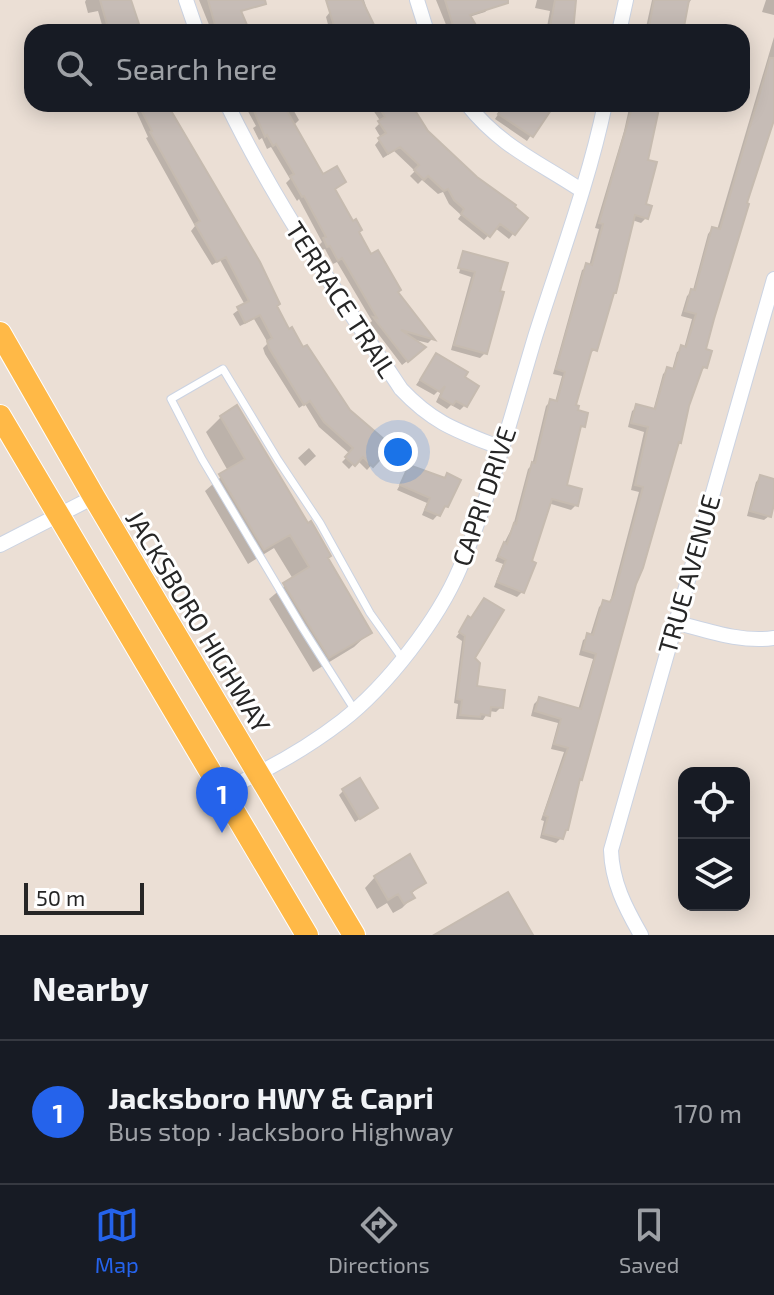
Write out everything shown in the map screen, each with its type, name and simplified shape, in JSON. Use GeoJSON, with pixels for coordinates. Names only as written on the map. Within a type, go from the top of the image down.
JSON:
{"type":"FeatureCollection","features":[{"type":"Feature","properties":{"kind":"main road","name":"JACKSBORO HIGHWAY"},"geometry":{"type":"LineString","coordinates":[[0,333],[354,935]]}},
{"type":"Feature","properties":{"kind":"main road"},"geometry":{"type":"LineString","coordinates":[[0,416],[307,935]]}},
{"type":"Feature","properties":{"kind":"street"},"geometry":{"type":"LineString","coordinates":[[186,0],[194,24]]}},
{"type":"Feature","properties":{"kind":"street"},"geometry":{"type":"LineString","coordinates":[[417,0],[424,24]]}},
{"type":"Feature","properties":{"kind":"street"},"geometry":{"type":"LineString","coordinates":[[621,24],[626,0]]}},
{"type":"Feature","properties":{"kind":"street","name":"TERRACE TRAIL"},"geometry":{"type":"LineString","coordinates":[[231,112],[299,237],[401,389],[421,410],[445,426],[501,448]]}},
{"type":"Feature","properties":{"kind":"street"},"geometry":{"type":"LineString","coordinates":[[473,112],[511,149],[581,190]]}},
{"type":"Feature","properties":{"kind":"street","name":"CAPRI DRIVE"},"geometry":{"type":"LineString","coordinates":[[221,791],[258,774],[342,721],[402,658],[438,609],[459,569],[501,448],[603,112]]}},
{"type":"Feature","properties":{"kind":"street","name":"TRUE AVENUE"},"geometry":{"type":"LineString","coordinates":[[641,935],[623,902],[612,871],[611,850],[774,279]]}},
{"type":"Feature","properties":{"kind":"street"},"geometry":{"type":"LineString","coordinates":[[0,545],[94,497]]}},
{"type":"Feature","properties":{"kind":"street"},"geometry":{"type":"LineString","coordinates":[[674,622],[725,634],[773,640]]}},
{"type":"Feature","properties":{"kind":"lane"},"geometry":{"type":"LineString","coordinates":[[354,709],[202,459],[171,399],[223,369],[320,523],[370,613],[402,658]]}},
{"type":"Feature","properties":{"kind":"building"},"geometry":{"type":"Polygon","coordinates":[[[100,0],[131,0],[139,24],[107,24],[100,0]]]}},
{"type":"Feature","properties":{"kind":"building"},"geometry":{"type":"Polygon","coordinates":[[[208,0],[265,0],[266,4],[241,11],[247,24],[215,24],[208,0]]]}},
{"type":"Feature","properties":{"kind":"building"},"geometry":{"type":"Polygon","coordinates":[[[326,0],[362,0],[374,24],[334,24],[326,0]]]}},
{"type":"Feature","properties":{"kind":"building"},"geometry":{"type":"Polygon","coordinates":[[[445,0],[508,0],[508,3],[470,15],[475,24],[452,24],[445,0]]]}},
{"type":"Feature","properties":{"kind":"building"},"geometry":{"type":"Polygon","coordinates":[[[555,0],[576,0],[574,24],[550,24],[555,0]]]}},
{"type":"Feature","properties":{"kind":"building"},"geometry":{"type":"Polygon","coordinates":[[[654,0],[689,0],[684,24],[650,24],[654,0]]]}},
{"type":"Feature","properties":{"kind":"building"},"geometry":{"type":"Polygon","coordinates":[[[770,58],[774,58],[774,120],[714,319],[706,349],[712,351],[689,406],[681,443],[636,584],[568,830],[563,839],[543,834],[548,817],[544,815],[568,748],[554,744],[561,719],[535,711],[539,697],[581,709],[596,654],[583,650],[587,633],[593,635],[603,600],[610,602],[614,595],[643,487],[635,485],[648,427],[631,423],[636,404],[655,409],[667,367],[674,369],[681,345],[686,347],[696,314],[685,311],[691,289],[695,290],[712,227],[720,229],[770,58]]]}},
{"type":"Feature","properties":{"kind":"building"},"geometry":{"type":"Polygon","coordinates":[[[142,112],[172,112],[260,262],[289,329],[292,327],[303,347],[307,345],[350,410],[392,446],[373,467],[363,457],[355,466],[345,457],[353,448],[324,422],[310,401],[304,405],[269,348],[267,341],[272,338],[260,315],[245,323],[237,307],[249,301],[226,257],[217,262],[195,224],[200,221],[142,112]]]}},
{"type":"Feature","properties":{"kind":"building"},"geometry":{"type":"Polygon","coordinates":[[[254,112],[288,112],[323,174],[337,166],[346,182],[335,189],[353,221],[356,219],[371,254],[378,250],[401,290],[398,292],[435,340],[401,330],[426,347],[408,362],[373,317],[377,318],[342,258],[338,261],[330,246],[327,247],[323,238],[326,237],[290,176],[294,174],[276,144],[273,146],[267,135],[265,137],[254,112]]]}},
{"type":"Feature","properties":{"kind":"building"},"geometry":{"type":"Polygon","coordinates":[[[382,112],[416,112],[428,131],[477,177],[516,205],[528,218],[515,235],[500,224],[490,237],[461,214],[464,209],[448,189],[444,191],[428,176],[424,180],[414,170],[419,165],[400,147],[388,154],[378,138],[386,133],[378,121],[385,117],[382,112]]]}},
{"type":"Feature","properties":{"kind":"building"},"geometry":{"type":"Polygon","coordinates":[[[499,112],[550,112],[533,137],[498,114],[499,112]]]}},
{"type":"Feature","properties":{"kind":"building"},"geometry":{"type":"Polygon","coordinates":[[[631,112],[658,112],[648,160],[657,162],[646,204],[652,206],[648,219],[635,215],[616,293],[597,351],[592,349],[576,405],[579,406],[578,410],[588,413],[585,427],[581,426],[567,485],[582,489],[578,506],[552,499],[532,561],[536,563],[524,593],[497,582],[506,560],[498,556],[516,524],[550,399],[557,401],[565,372],[556,369],[586,263],[592,265],[603,224],[599,223],[631,112]]]}},
{"type":"Feature","properties":{"kind":"building"},"geometry":{"type":"Polygon","coordinates":[[[463,251],[508,263],[500,291],[504,292],[487,354],[454,345],[475,272],[458,268],[463,251]]]}},
{"type":"Feature","properties":{"kind":"building"},"geometry":{"type":"Polygon","coordinates":[[[436,353],[468,372],[465,377],[479,386],[467,407],[456,401],[453,405],[440,397],[445,386],[440,392],[420,380],[436,353]]]}},
{"type":"Feature","properties":{"kind":"building"},"geometry":{"type":"Polygon","coordinates":[[[237,405],[308,523],[311,521],[314,526],[331,556],[328,558],[372,633],[329,658],[283,583],[309,567],[290,535],[264,550],[219,474],[245,459],[220,416],[237,405]]]}},
{"type":"Feature","properties":{"kind":"building"},"geometry":{"type":"Polygon","coordinates":[[[409,465],[445,478],[447,473],[461,480],[440,516],[425,510],[430,498],[400,485],[409,465]]]}},
{"type":"Feature","properties":{"kind":"building"},"geometry":{"type":"Polygon","coordinates":[[[760,475],[774,479],[771,517],[750,511],[760,475]]]}},
{"type":"Feature","properties":{"kind":"building"},"geometry":{"type":"Polygon","coordinates":[[[484,598],[504,610],[475,658],[480,663],[477,686],[505,690],[503,708],[491,707],[490,716],[460,715],[462,700],[457,699],[465,636],[459,632],[484,598]]]}},
{"type":"Feature","properties":{"kind":"building"},"geometry":{"type":"Polygon","coordinates":[[[360,778],[378,808],[360,819],[342,789],[360,778]]]}},
{"type":"Feature","properties":{"kind":"building"},"geometry":{"type":"Polygon","coordinates":[[[410,854],[426,883],[411,892],[415,898],[404,904],[398,894],[388,900],[374,876],[410,854]]]}},
{"type":"Feature","properties":{"kind":"building"},"geometry":{"type":"Polygon","coordinates":[[[508,892],[533,935],[434,935],[508,892]]]}},
{"type":"Feature","properties":{"kind":"place","name":"Jacksboro HWY & Capri"},"geometry":{"type":"Point","coordinates":[222,833]}}]}
